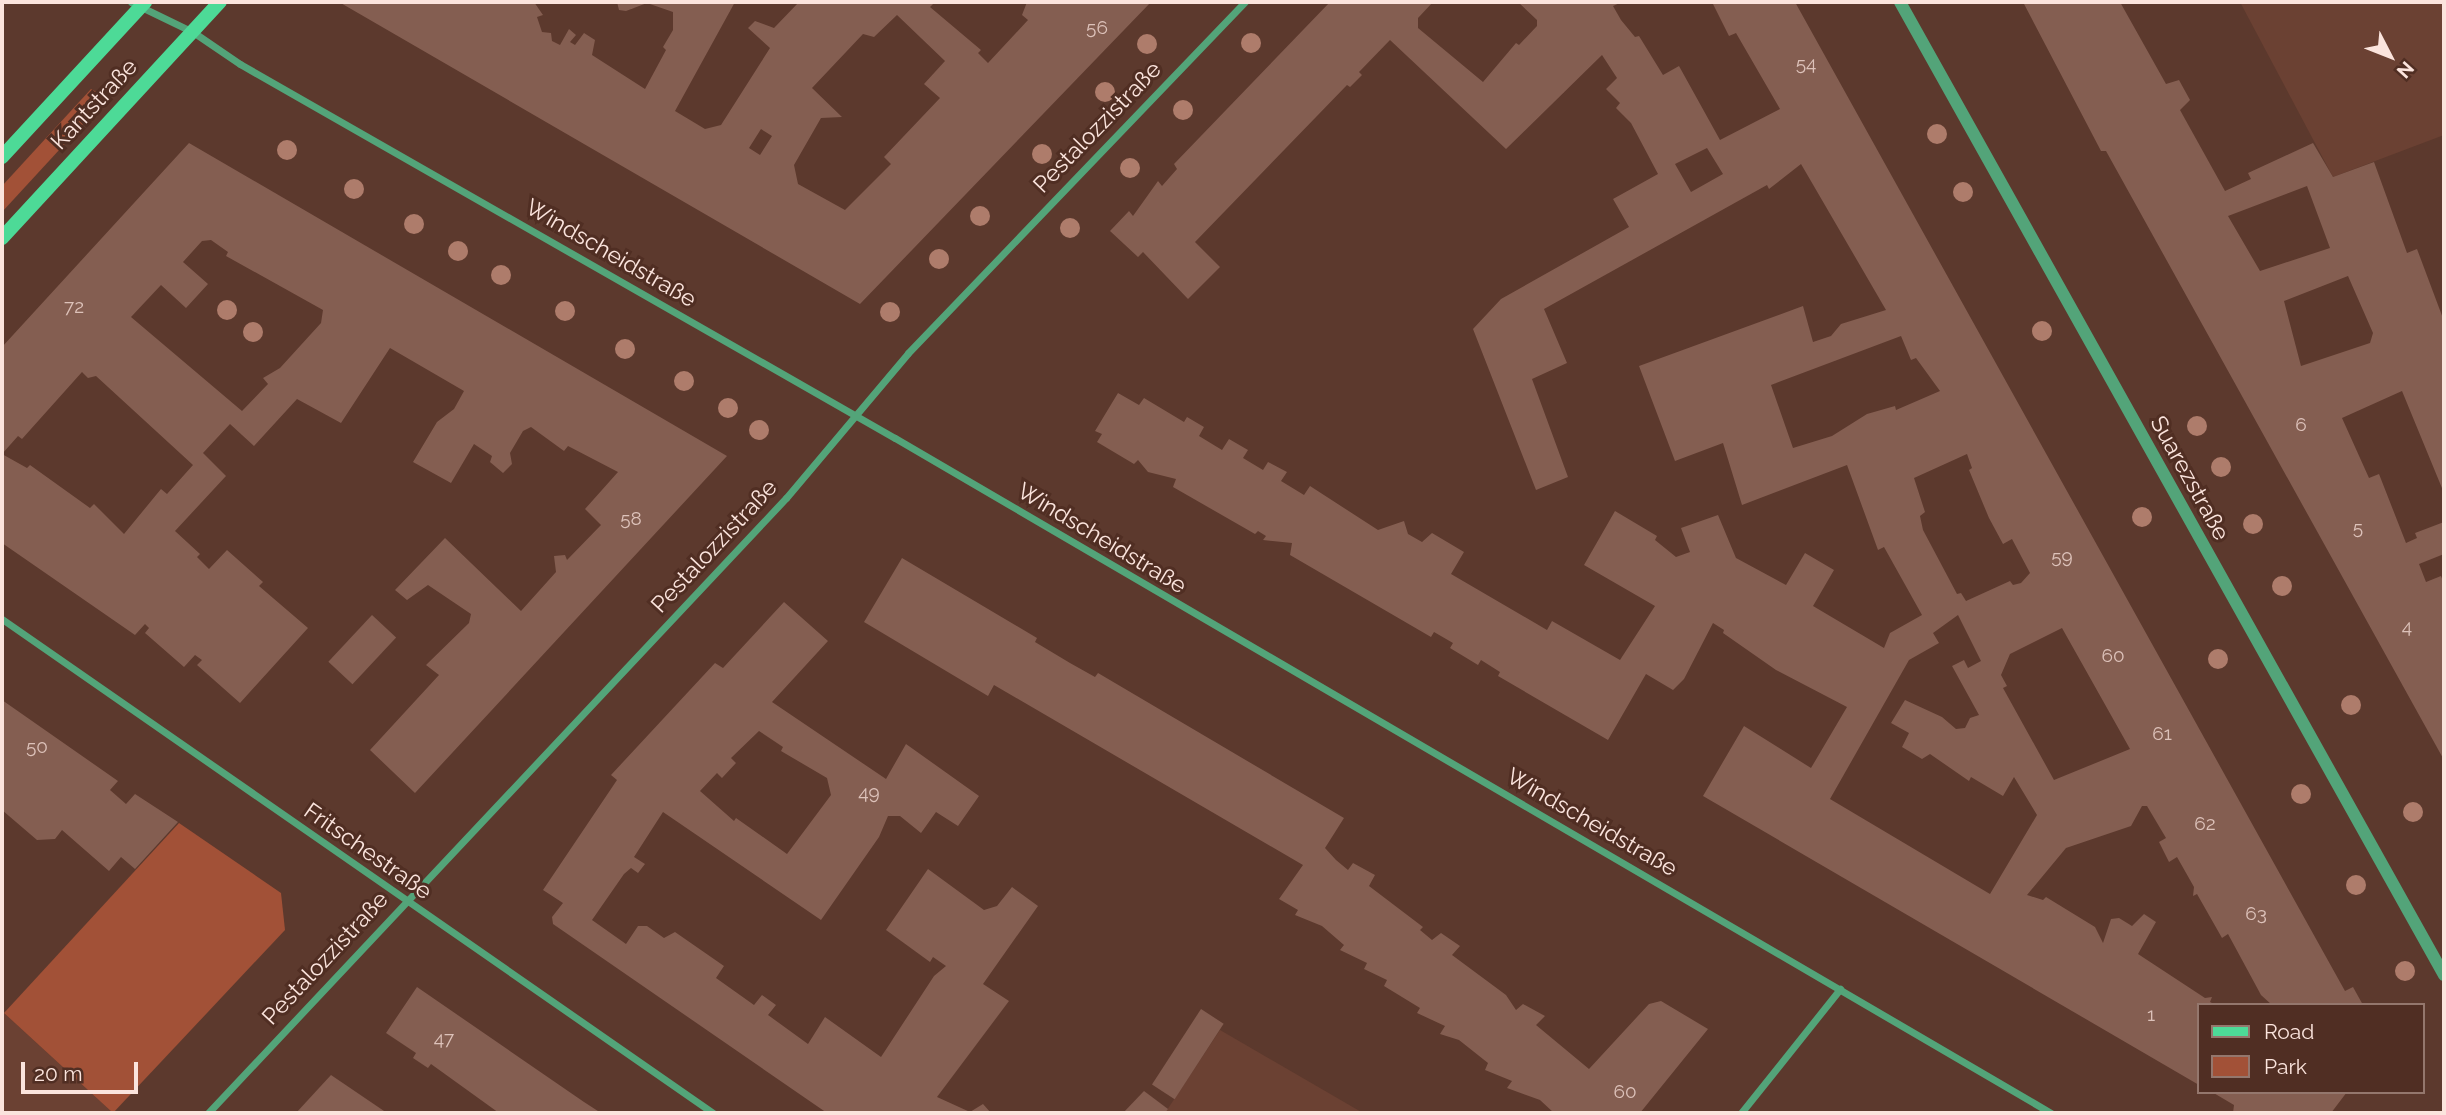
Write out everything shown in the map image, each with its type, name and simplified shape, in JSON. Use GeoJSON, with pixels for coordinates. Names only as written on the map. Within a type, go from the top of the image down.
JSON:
{"type":"FeatureCollection","features":[{"type":"Feature","properties":{"kind":"main road","name":"Kantstraße"},"geometry":{"type":"LineString","coordinates":[[2,238],[220,2]]}},
{"type":"Feature","properties":{"kind":"main road","name":"Kantstraße"},"geometry":{"type":"LineString","coordinates":[[2,158],[138,3]]}},
{"type":"Feature","properties":{"kind":"street","name":"Pestalozzistraße"},"geometry":{"type":"LineString","coordinates":[[208,1113],[405,900],[786,498],[855,415],[992,264],[1245,2]]}},
{"type":"Feature","properties":{"kind":"street","name":"Suarezstraße"},"geometry":{"type":"LineString","coordinates":[[1900,2],[2444,975]]}},
{"type":"Feature","properties":{"kind":"street","name":"Windscheidstraße"},"geometry":{"type":"LineString","coordinates":[[138,3],[193,32],[240,64],[855,415],[2051,1113]]}},
{"type":"Feature","properties":{"kind":"street","name":"Fritschestraße"},"geometry":{"type":"LineString","coordinates":[[2,619],[713,1113]]}},
{"type":"Feature","properties":{"kind":"street"},"geometry":{"type":"LineString","coordinates":[[1741,1113],[1840,989]]}},
{"type":"Feature","properties":{"kind":"shaded area"},"geometry":{"type":"Polygon","coordinates":[[[2240,2],[2444,2],[2444,135],[2333,177],[2240,2]]]}},
{"type":"Feature","properties":{"kind":"shaded area"},"geometry":{"type":"Polygon","coordinates":[[[4,1013],[113,1113],[2,1113],[4,1013]]]}},
{"type":"Feature","properties":{"kind":"shaded area"},"geometry":{"type":"Polygon","coordinates":[[[1220,1030],[1363,1113],[1165,1113],[1220,1030]]]}},
{"type":"Feature","properties":{"kind":"green space"},"geometry":{"type":"Polygon","coordinates":[[[91,89],[107,98],[2,212],[2,186],[91,89]]]}},
{"type":"Feature","properties":{"kind":"green space"},"geometry":{"type":"Polygon","coordinates":[[[179,823],[281,893],[285,930],[113,1113],[4,1013],[179,823]]]}},
{"type":"Feature","properties":{"kind":"building"},"geometry":{"type":"Polygon","coordinates":[[[339,2],[534,2],[543,15],[537,17],[542,32],[551,33],[552,41],[560,45],[569,29],[576,35],[570,42],[575,45],[584,33],[595,40],[592,55],[645,89],[666,50],[663,47],[673,30],[673,12],[647,3],[626,11],[619,10],[617,2],[735,2],[675,111],[705,129],[721,125],[770,48],[748,28],[755,21],[774,28],[799,2],[935,2],[930,7],[981,50],[978,53],[988,63],[1028,20],[1022,15],[1027,2],[1151,2],[860,304],[339,2]],[[897,15],[874,37],[863,34],[812,88],[842,117],[821,118],[794,165],[798,184],[845,210],[891,164],[884,157],[940,98],[924,84],[945,61],[897,15]],[[761,129],[749,148],[760,155],[772,136],[761,129]]]}},
{"type":"Feature","properties":{"kind":"building"},"geometry":{"type":"Polygon","coordinates":[[[1330,2],[1433,2],[1418,18],[1418,28],[1483,82],[1516,43],[1519,45],[1537,26],[1537,20],[1518,2],[1622,2],[1613,6],[1621,20],[1635,37],[1639,36],[1663,75],[1679,66],[1720,140],[1780,109],[1736,33],[1729,36],[1712,2],[1795,2],[2345,991],[2353,987],[2362,1003],[2270,1003],[2261,995],[2228,934],[2222,938],[2197,894],[2193,896],[2194,887],[2177,857],[2169,862],[2159,842],[2166,838],[2147,806],[2142,806],[2131,826],[2066,848],[2027,895],[2043,900],[2046,897],[2095,927],[2103,943],[2111,919],[2119,918],[2132,926],[2144,914],[2156,922],[2138,954],[2205,998],[2212,997],[2212,1003],[2198,1003],[2198,1084],[1703,796],[1744,726],[1811,768],[1847,707],[1776,670],[1713,623],[1684,679],[1673,690],[1646,674],[1608,740],[1498,676],[1500,672],[1481,660],[1478,665],[1450,648],[1453,643],[1434,632],[1431,637],[1290,555],[1292,543],[1263,540],[1266,536],[1258,531],[1255,534],[1173,487],[1176,479],[1148,472],[1138,460],[1134,464],[1097,442],[1102,434],[1095,431],[1118,393],[1139,405],[1144,398],[1184,422],[1187,417],[1204,427],[1199,436],[1222,450],[1229,439],[1248,450],[1243,458],[1263,470],[1268,462],[1287,472],[1281,481],[1304,495],[1310,486],[1378,530],[1404,521],[1408,534],[1422,542],[1432,533],[1464,552],[1451,574],[1547,630],[1552,621],[1620,660],[1655,606],[1584,565],[1615,511],[1657,536],[1655,540],[1676,557],[1690,552],[1681,528],[1718,515],[1736,558],[1786,585],[1805,553],[1834,570],[1813,606],[1884,648],[1890,633],[1922,615],[1884,547],[1878,550],[1847,465],[1742,505],[1723,443],[1675,461],[1639,366],[1803,306],[1813,342],[1831,336],[1841,324],[1886,310],[1801,164],[1769,189],[1767,185],[1544,309],[1567,363],[1532,379],[1568,477],[1536,490],[1473,329],[1501,299],[1629,227],[1613,199],[1658,174],[1631,123],[1616,108],[1620,103],[1606,89],[1617,78],[1602,55],[1506,149],[1390,40],[1359,72],[1362,75],[1350,87],[1347,85],[1195,242],[1220,267],[1188,299],[1143,252],[1138,257],[1110,231],[1129,211],[1133,216],[1158,181],[1162,186],[1177,169],[1174,164],[1330,2]],[[1707,148],[1675,164],[1691,192],[1723,174],[1707,148]],[[1901,336],[1771,385],[1793,448],[1832,436],[1867,414],[1895,406],[1896,410],[1940,391],[1916,358],[1911,360],[1901,336]],[[1967,454],[1914,478],[1925,512],[1920,516],[1923,530],[1957,594],[1961,593],[1966,601],[2010,581],[2013,585],[2021,583],[2030,573],[2012,539],[2003,544],[1989,518],[1969,470],[1972,468],[1967,454]],[[1958,615],[1933,633],[1939,643],[1909,660],[1830,799],[1990,894],[2037,815],[2014,777],[2003,796],[1971,777],[1969,781],[1930,754],[1922,759],[1902,747],[1909,733],[1891,723],[1905,700],[1942,717],[1956,729],[1965,728],[1970,718],[1979,715],[1952,666],[1964,660],[1968,668],[1981,661],[1958,615]],[[2062,628],[2010,654],[2001,675],[2007,686],[2003,688],[2054,780],[2130,749],[2062,628]]]}},
{"type":"Feature","properties":{"kind":"building"},"geometry":{"type":"Polygon","coordinates":[[[2023,2],[2120,2],[2166,84],[2179,80],[2190,100],[2180,110],[2225,191],[2251,179],[2248,173],[2313,143],[2333,177],[2374,162],[2407,253],[2417,249],[2444,321],[2444,493],[2402,391],[2342,418],[2369,478],[2379,474],[2406,543],[2417,538],[2415,533],[2444,522],[2444,554],[2419,564],[2426,582],[2441,576],[2444,584],[2444,760],[2106,151],[2101,151],[2023,2]],[[2307,186],[2228,216],[2260,271],[2330,248],[2307,186]],[[2348,276],[2284,301],[2301,366],[2370,343],[2373,333],[2348,276]]]}},
{"type":"Feature","properties":{"kind":"building"},"geometry":{"type":"Polygon","coordinates":[[[189,143],[727,456],[415,793],[370,750],[439,675],[426,665],[469,623],[471,614],[428,585],[407,600],[395,590],[445,538],[521,611],[556,572],[554,556],[565,555],[567,560],[601,525],[585,509],[618,472],[568,446],[564,451],[531,427],[523,431],[510,453],[512,464],[503,473],[490,462],[492,456],[474,444],[451,483],[413,462],[437,422],[454,409],[464,391],[390,348],[341,423],[297,399],[254,446],[230,424],[203,453],[226,476],[175,531],[200,554],[197,557],[209,569],[227,550],[263,582],[259,586],[308,628],[240,703],[197,665],[202,660],[195,655],[184,667],[145,633],[149,628],[145,624],[135,635],[2,543],[2,454],[2,347],[189,143]],[[211,240],[202,241],[183,262],[208,284],[186,308],[161,285],[131,317],[242,411],[268,384],[263,378],[280,368],[321,323],[323,310],[226,256],[228,252],[211,240]],[[82,372],[22,439],[18,436],[2,454],[27,468],[30,465],[90,508],[94,504],[124,534],[161,489],[167,494],[193,465],[96,376],[88,378],[82,372]]]}},
{"type":"Feature","properties":{"kind":"building"},"geometry":{"type":"Polygon","coordinates":[[[902,558],[1037,638],[1035,642],[1070,663],[1095,677],[1098,673],[1344,818],[1325,848],[1336,860],[1348,870],[1353,863],[1375,875],[1369,886],[1423,927],[1420,930],[1432,940],[1441,933],[1460,946],[1452,955],[1506,995],[1516,1010],[1523,1004],[1545,1016],[1536,1025],[1589,1069],[1649,1004],[1661,1001],[1708,1029],[1640,1113],[1554,1113],[1540,1100],[1507,1088],[1512,1081],[1485,1070],[1488,1063],[1459,1040],[1440,1034],[1445,1026],[1417,1013],[1420,1008],[1384,986],[1387,980],[1364,969],[1367,963],[1340,950],[1344,945],[1322,926],[1295,915],[1298,910],[1279,899],[1303,865],[994,685],[988,696],[864,622],[902,558]]]}},
{"type":"Feature","properties":{"kind":"building"},"geometry":{"type":"Polygon","coordinates":[[[784,602],[828,641],[772,702],[886,779],[906,744],[979,796],[958,826],[936,812],[921,833],[900,816],[888,816],[879,837],[821,920],[663,812],[634,857],[645,864],[638,873],[631,868],[624,874],[592,920],[626,944],[638,926],[647,926],[664,938],[675,932],[724,966],[716,978],[754,1005],[762,995],[776,1005],[768,1015],[808,1044],[825,1017],[881,1057],[934,976],[946,966],[933,957],[930,962],[886,930],[928,869],[984,910],[997,906],[1012,887],[1038,906],[983,984],[1009,1001],[937,1097],[970,1112],[983,1104],[991,1113],[827,1113],[553,924],[552,917],[563,903],[543,890],[617,780],[611,775],[715,663],[723,668],[784,602]],[[759,731],[731,758],[736,763],[722,778],[717,773],[700,791],[734,821],[736,818],[787,854],[831,795],[827,778],[781,751],[783,747],[759,731]]]}},
{"type":"Feature","properties":{"kind":"building"},"geometry":{"type":"Polygon","coordinates":[[[372,615],[396,638],[352,684],[328,662],[372,615]]]}},
{"type":"Feature","properties":{"kind":"building"},"geometry":{"type":"Polygon","coordinates":[[[2,700],[118,781],[110,790],[126,804],[135,794],[178,822],[135,869],[121,857],[109,871],[62,830],[55,839],[37,840],[2,810],[2,700]]]}},
{"type":"Feature","properties":{"kind":"building"},"geometry":{"type":"Polygon","coordinates":[[[417,987],[601,1113],[499,1113],[431,1064],[428,1068],[413,1058],[416,1053],[386,1033],[417,987]]]}},
{"type":"Feature","properties":{"kind":"building"},"geometry":{"type":"Polygon","coordinates":[[[1201,1009],[1224,1024],[1175,1099],[1152,1084],[1201,1009]]]}},
{"type":"Feature","properties":{"kind":"building"},"geometry":{"type":"Polygon","coordinates":[[[331,1075],[387,1113],[296,1113],[331,1075]]]}},
{"type":"Feature","properties":{"kind":"building"},"geometry":{"type":"Polygon","coordinates":[[[1144,1091],[1168,1109],[1165,1113],[1123,1113],[1144,1091]]]}},
{"type":"Feature","properties":{"kind":"building"},"geometry":{"type":"Polygon","coordinates":[[[2215,1094],[2345,1094],[2331,1113],[2233,1113],[2234,1105],[2215,1094]]]}}]}
